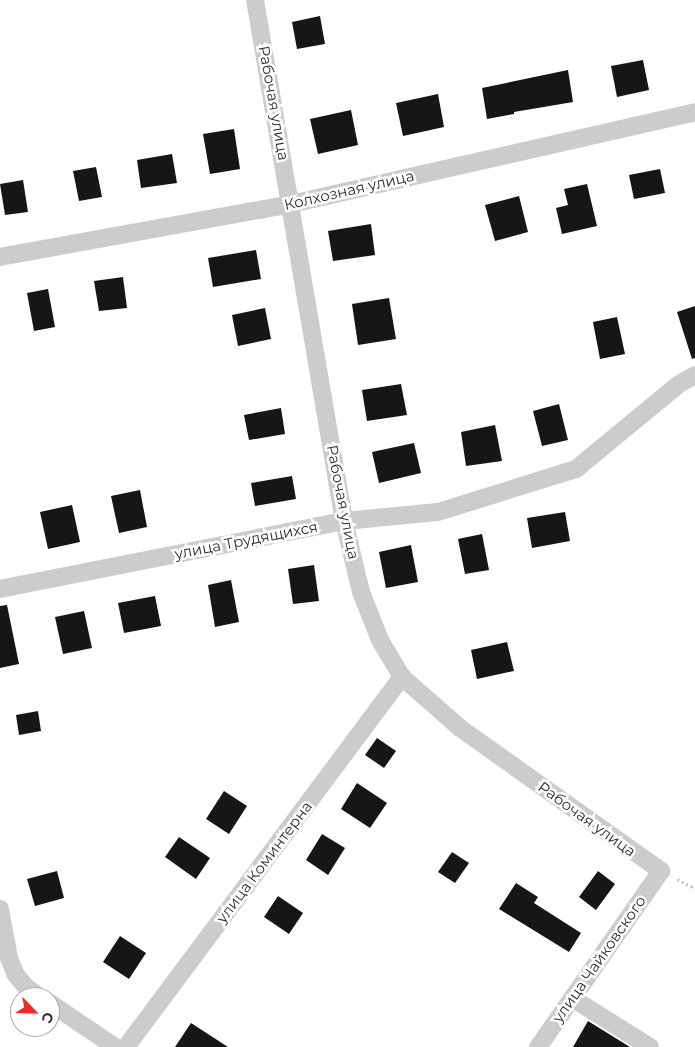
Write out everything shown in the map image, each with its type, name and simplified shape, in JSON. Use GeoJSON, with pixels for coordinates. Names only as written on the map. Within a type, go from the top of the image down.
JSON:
{"type":"FeatureCollection","features":[{"type":"Feature","properties":{"kind":"street","name":"Рабочая улица"},"geometry":{"type":"LineString","coordinates":[[255,0],[344,521],[361,592],[380,640],[402,678],[460,728],[661,871]]}},
{"type":"Feature","properties":{"kind":"street","name":"Колхозная улица"},"geometry":{"type":"LineString","coordinates":[[0,257],[291,204],[695,112]]}},
{"type":"Feature","properties":{"kind":"street","name":"улица Трудящихся"},"geometry":{"type":"LineString","coordinates":[[0,589],[344,521],[438,512],[576,469],[679,384],[695,375]]}},
{"type":"Feature","properties":{"kind":"street","name":"улица Коминтерна"},"geometry":{"type":"LineString","coordinates":[[126,1047],[402,678]]}},
{"type":"Feature","properties":{"kind":"street","name":"улица Чайковского"},"geometry":{"type":"LineString","coordinates":[[538,1047],[661,871]]}},
{"type":"Feature","properties":{"kind":"street"},"geometry":{"type":"LineString","coordinates":[[0,909],[4,960],[26,987]]}},
{"type":"Feature","properties":{"kind":"street"},"geometry":{"type":"LineString","coordinates":[[572,998],[650,1047]]}},
{"type":"Feature","properties":{"kind":"street"},"geometry":{"type":"LineString","coordinates":[[60,1010],[114,1047]]}},
{"type":"Feature","properties":{"kind":"building"},"geometry":{"type":"Polygon","coordinates":[[[320,16],[325,44],[297,49],[292,22],[320,16]]]}},
{"type":"Feature","properties":{"kind":"building"},"geometry":{"type":"Polygon","coordinates":[[[643,60],[649,90],[617,97],[611,66],[643,60]]]}},
{"type":"Feature","properties":{"kind":"building"},"geometry":{"type":"Polygon","coordinates":[[[568,70],[573,102],[514,112],[514,114],[487,119],[482,88],[568,70]]]}},
{"type":"Feature","properties":{"kind":"building"},"geometry":{"type":"Polygon","coordinates":[[[438,94],[444,127],[403,136],[396,103],[438,94]]]}},
{"type":"Feature","properties":{"kind":"building"},"geometry":{"type":"Polygon","coordinates":[[[351,110],[358,145],[318,154],[310,119],[351,110]]]}},
{"type":"Feature","properties":{"kind":"building"},"geometry":{"type":"Polygon","coordinates":[[[234,129],[240,169],[210,174],[203,134],[234,129]]]}},
{"type":"Feature","properties":{"kind":"building"},"geometry":{"type":"Polygon","coordinates":[[[172,154],[177,183],[141,188],[137,160],[172,154]]]}},
{"type":"Feature","properties":{"kind":"building"},"geometry":{"type":"Polygon","coordinates":[[[96,167],[102,197],[79,201],[73,171],[96,167]]]}},
{"type":"Feature","properties":{"kind":"building"},"geometry":{"type":"Polygon","coordinates":[[[660,169],[665,193],[634,199],[629,175],[660,169]]]}},
{"type":"Feature","properties":{"kind":"building"},"geometry":{"type":"Polygon","coordinates":[[[23,180],[28,212],[5,215],[0,184],[23,180]]]}},
{"type":"Feature","properties":{"kind":"building"},"geometry":{"type":"Polygon","coordinates":[[[587,184],[597,226],[562,234],[556,208],[568,205],[564,189],[587,184]]]}},
{"type":"Feature","properties":{"kind":"building"},"geometry":{"type":"Polygon","coordinates":[[[519,196],[528,232],[495,241],[485,205],[519,196]]]}},
{"type":"Feature","properties":{"kind":"building"},"geometry":{"type":"Polygon","coordinates":[[[371,224],[375,255],[333,261],[328,231],[371,224]]]}},
{"type":"Feature","properties":{"kind":"building"},"geometry":{"type":"Polygon","coordinates":[[[256,250],[261,279],[213,287],[208,258],[256,250]]]}},
{"type":"Feature","properties":{"kind":"building"},"geometry":{"type":"Polygon","coordinates":[[[123,277],[127,308],[99,311],[94,281],[123,277]]]}},
{"type":"Feature","properties":{"kind":"building"},"geometry":{"type":"Polygon","coordinates":[[[48,289],[55,327],[34,331],[27,293],[48,289]]]}},
{"type":"Feature","properties":{"kind":"building"},"geometry":{"type":"Polygon","coordinates":[[[389,298],[396,339],[358,345],[352,304],[389,298]]]}},
{"type":"Feature","properties":{"kind":"building"},"geometry":{"type":"Polygon","coordinates":[[[695,306],[695,358],[692,359],[677,312],[695,306]]]}},
{"type":"Feature","properties":{"kind":"building"},"geometry":{"type":"Polygon","coordinates":[[[265,308],[271,339],[238,346],[232,315],[265,308]]]}},
{"type":"Feature","properties":{"kind":"building"},"geometry":{"type":"Polygon","coordinates":[[[617,317],[625,354],[600,359],[593,322],[617,317]]]}},
{"type":"Feature","properties":{"kind":"building"},"geometry":{"type":"Polygon","coordinates":[[[401,384],[407,415],[367,421],[362,390],[401,384]]]}},
{"type":"Feature","properties":{"kind":"building"},"geometry":{"type":"Polygon","coordinates":[[[559,404],[568,440],[542,446],[533,411],[559,404]]]}},
{"type":"Feature","properties":{"kind":"building"},"geometry":{"type":"Polygon","coordinates":[[[281,408],[285,434],[249,440],[244,415],[281,408]]]}},
{"type":"Feature","properties":{"kind":"building"},"geometry":{"type":"Polygon","coordinates":[[[495,425],[502,461],[466,466],[461,432],[495,425]]]}},
{"type":"Feature","properties":{"kind":"building"},"geometry":{"type":"Polygon","coordinates":[[[414,443],[421,473],[379,483],[372,452],[414,443]]]}},
{"type":"Feature","properties":{"kind":"building"},"geometry":{"type":"Polygon","coordinates":[[[292,476],[296,499],[255,506],[251,483],[292,476]]]}},
{"type":"Feature","properties":{"kind":"building"},"geometry":{"type":"Polygon","coordinates":[[[140,490],[147,527],[119,533],[111,496],[140,490]]]}},
{"type":"Feature","properties":{"kind":"building"},"geometry":{"type":"Polygon","coordinates":[[[72,505],[80,542],[48,549],[40,512],[72,505]]]}},
{"type":"Feature","properties":{"kind":"building"},"geometry":{"type":"Polygon","coordinates":[[[565,512],[570,541],[532,548],[527,518],[565,512]]]}},
{"type":"Feature","properties":{"kind":"building"},"geometry":{"type":"Polygon","coordinates":[[[482,534],[489,570],[465,574],[458,539],[482,534]]]}},
{"type":"Feature","properties":{"kind":"building"},"geometry":{"type":"Polygon","coordinates":[[[411,545],[418,582],[386,588],[379,552],[411,545]]]}},
{"type":"Feature","properties":{"kind":"building"},"geometry":{"type":"Polygon","coordinates":[[[314,565],[319,601],[293,604],[288,569],[314,565]]]}},
{"type":"Feature","properties":{"kind":"building"},"geometry":{"type":"Polygon","coordinates":[[[231,580],[239,622],[215,627],[208,585],[231,580]]]}},
{"type":"Feature","properties":{"kind":"building"},"geometry":{"type":"Polygon","coordinates":[[[155,596],[161,626],[124,633],[118,603],[155,596]]]}},
{"type":"Feature","properties":{"kind":"building"},"geometry":{"type":"Polygon","coordinates":[[[7,605],[19,664],[0,668],[0,606],[7,605]]]}},
{"type":"Feature","properties":{"kind":"building"},"geometry":{"type":"Polygon","coordinates":[[[84,611],[92,648],[63,654],[55,617],[84,611]]]}},
{"type":"Feature","properties":{"kind":"building"},"geometry":{"type":"Polygon","coordinates":[[[507,642],[514,671],[477,679],[471,650],[507,642]]]}},
{"type":"Feature","properties":{"kind":"building"},"geometry":{"type":"Polygon","coordinates":[[[38,711],[41,731],[19,735],[16,715],[38,711]]]}},
{"type":"Feature","properties":{"kind":"building"},"geometry":{"type":"Polygon","coordinates":[[[377,738],[396,751],[384,768],[365,755],[377,738]]]}},
{"type":"Feature","properties":{"kind":"building"},"geometry":{"type":"Polygon","coordinates":[[[357,783],[387,803],[370,828],[341,809],[357,783]]]}},
{"type":"Feature","properties":{"kind":"building"},"geometry":{"type":"Polygon","coordinates":[[[224,791],[247,806],[229,834],[206,819],[224,791]]]}},
{"type":"Feature","properties":{"kind":"building"},"geometry":{"type":"Polygon","coordinates":[[[322,834],[345,848],[328,875],[306,860],[322,834]]]}},
{"type":"Feature","properties":{"kind":"building"},"geometry":{"type":"Polygon","coordinates":[[[179,837],[210,858],[196,879],[165,857],[179,837]]]}},
{"type":"Feature","properties":{"kind":"building"},"geometry":{"type":"Polygon","coordinates":[[[452,852],[469,863],[455,883],[438,872],[452,852]]]}},
{"type":"Feature","properties":{"kind":"building"},"geometry":{"type":"Polygon","coordinates":[[[57,871],[64,898],[35,906],[27,879],[57,871]]]}},
{"type":"Feature","properties":{"kind":"building"},"geometry":{"type":"Polygon","coordinates":[[[598,871],[615,884],[596,910],[579,897],[598,871]]]}},
{"type":"Feature","properties":{"kind":"building"},"geometry":{"type":"Polygon","coordinates":[[[516,883],[538,897],[534,903],[581,933],[569,952],[499,909],[516,883]]]}},
{"type":"Feature","properties":{"kind":"building"},"geometry":{"type":"Polygon","coordinates":[[[278,896],[303,913],[289,934],[264,917],[278,896]]]}},
{"type":"Feature","properties":{"kind":"building"},"geometry":{"type":"Polygon","coordinates":[[[120,936],[146,953],[129,979],[103,962],[120,936]]]}},
{"type":"Feature","properties":{"kind":"building"},"geometry":{"type":"Polygon","coordinates":[[[588,1021],[630,1047],[573,1047],[588,1021]]]}},
{"type":"Feature","properties":{"kind":"building"},"geometry":{"type":"Polygon","coordinates":[[[191,1023],[228,1047],[175,1047],[191,1023]]]}}]}
